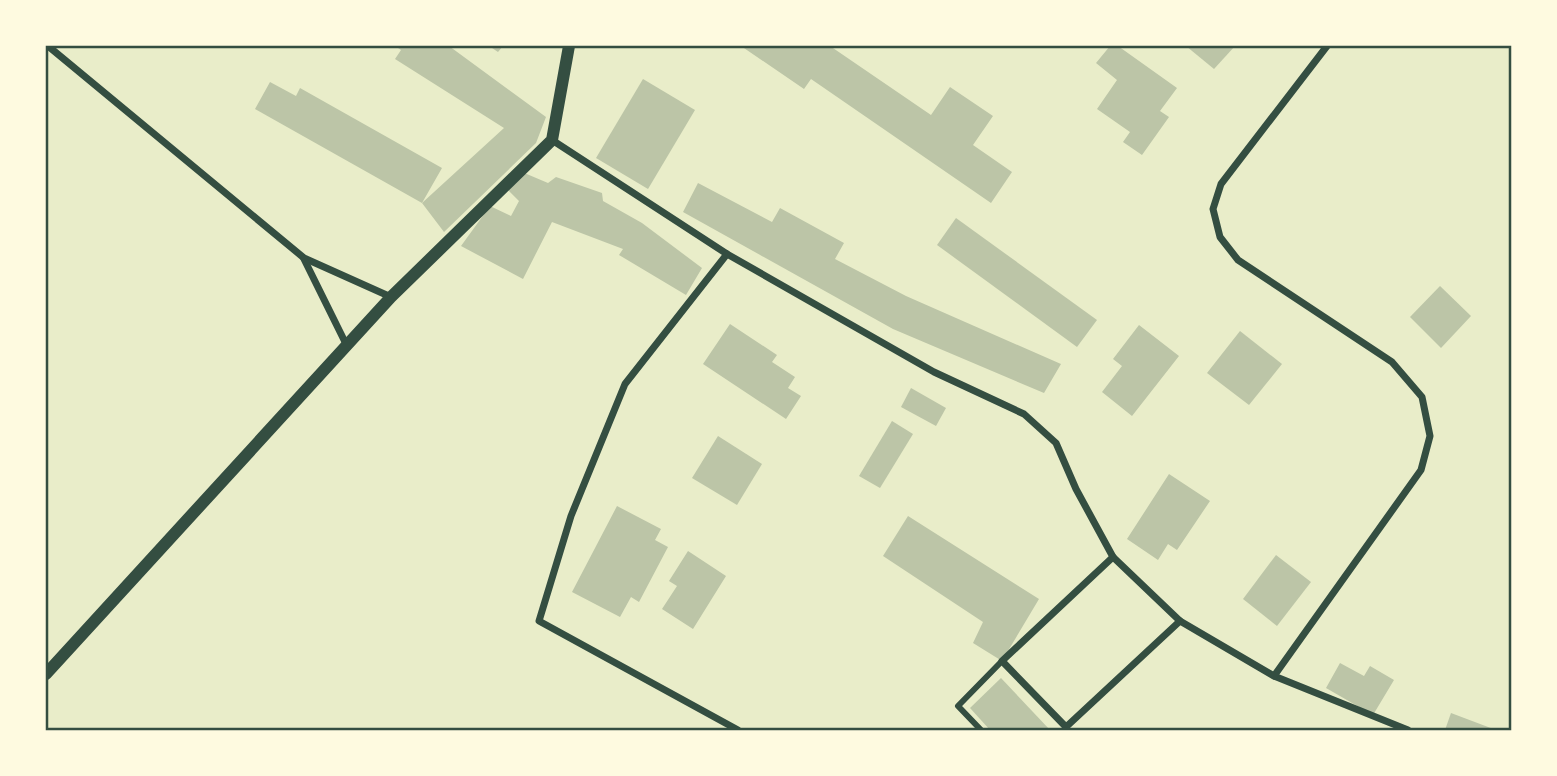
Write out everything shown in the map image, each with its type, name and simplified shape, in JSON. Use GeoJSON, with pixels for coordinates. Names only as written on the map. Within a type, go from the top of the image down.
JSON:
{"type":"FeatureCollection","features":[{"type":"Feature","properties":{"kind":"street"},"geometry":{"type":"LineString","coordinates":[[48,46],[304,258],[391,297]]}},
{"type":"Feature","properties":{"kind":"street"},"geometry":{"type":"LineString","coordinates":[[46,674],[346,344],[552,140],[569,46]]}},
{"type":"Feature","properties":{"kind":"street"},"geometry":{"type":"LineString","coordinates":[[1274,676],[1421,470],[1430,436],[1422,397],[1392,362],[1237,260],[1220,237],[1213,209],[1221,184],[1327,46]]}},
{"type":"Feature","properties":{"kind":"street"},"geometry":{"type":"LineString","coordinates":[[552,140],[727,254],[934,372],[1024,414],[1056,443],[1076,489],[1113,557],[1180,621],[1274,676],[1408,730]]}},
{"type":"Feature","properties":{"kind":"street"},"geometry":{"type":"LineString","coordinates":[[727,254],[625,384],[571,516],[539,621],[737,730]]}},
{"type":"Feature","properties":{"kind":"street"},"geometry":{"type":"LineString","coordinates":[[304,258],[346,344]]}},
{"type":"Feature","properties":{"kind":"street"},"geometry":{"type":"LineString","coordinates":[[981,730],[958,705],[1113,557]]}},
{"type":"Feature","properties":{"kind":"street"},"geometry":{"type":"LineString","coordinates":[[1002,661],[1064,729],[1180,621]]}},
{"type":"Feature","properties":{"kind":"building"},"geometry":{"type":"Polygon","coordinates":[[[395,46],[449,46],[546,117],[536,143],[444,232],[422,203],[504,128],[395,59],[401,50],[395,46]]]}},
{"type":"Feature","properties":{"kind":"building"},"geometry":{"type":"Polygon","coordinates":[[[489,46],[503,46],[498,52],[489,46]]]}},
{"type":"Feature","properties":{"kind":"building"},"geometry":{"type":"Polygon","coordinates":[[[741,46],[830,46],[931,115],[950,87],[993,116],[973,145],[1012,172],[991,203],[811,79],[804,89],[741,46]]]}},
{"type":"Feature","properties":{"kind":"building"},"geometry":{"type":"Polygon","coordinates":[[[1110,46],[1118,46],[1177,88],[1160,111],[1169,117],[1142,155],[1123,142],[1130,132],[1097,109],[1117,80],[1096,63],[1110,46]]]}},
{"type":"Feature","properties":{"kind":"building"},"geometry":{"type":"Polygon","coordinates":[[[1186,46],[1235,46],[1214,69],[1186,46]]]}},
{"type":"Feature","properties":{"kind":"building"},"geometry":{"type":"Polygon","coordinates":[[[643,79],[695,110],[648,189],[596,158],[643,79]]]}},
{"type":"Feature","properties":{"kind":"building"},"geometry":{"type":"Polygon","coordinates":[[[270,82],[296,96],[300,88],[442,168],[422,203],[255,109],[270,82]]]}},
{"type":"Feature","properties":{"kind":"building"},"geometry":{"type":"Polygon","coordinates":[[[522,172],[548,183],[556,177],[602,193],[603,201],[642,223],[702,268],[686,295],[619,255],[623,249],[552,222],[523,279],[461,246],[490,206],[511,216],[519,201],[507,189],[522,172]]]}},
{"type":"Feature","properties":{"kind":"building"},"geometry":{"type":"Polygon","coordinates":[[[698,183],[772,222],[780,208],[844,243],[835,259],[906,296],[1061,364],[1044,393],[893,329],[683,212],[698,183]]]}},
{"type":"Feature","properties":{"kind":"building"},"geometry":{"type":"Polygon","coordinates":[[[956,218],[1097,320],[1077,347],[937,245],[956,218]]]}},
{"type":"Feature","properties":{"kind":"building"},"geometry":{"type":"Polygon","coordinates":[[[1440,286],[1471,316],[1441,348],[1410,317],[1440,286]]]}},
{"type":"Feature","properties":{"kind":"building"},"geometry":{"type":"Polygon","coordinates":[[[730,324],[777,355],[772,362],[795,377],[788,388],[801,396],[786,419],[703,364],[730,324]]]}},
{"type":"Feature","properties":{"kind":"building"},"geometry":{"type":"Polygon","coordinates":[[[1139,325],[1179,356],[1132,416],[1102,392],[1122,366],[1113,359],[1139,325]]]}},
{"type":"Feature","properties":{"kind":"building"},"geometry":{"type":"Polygon","coordinates":[[[1240,331],[1282,364],[1249,405],[1207,373],[1240,331]]]}},
{"type":"Feature","properties":{"kind":"building"},"geometry":{"type":"Polygon","coordinates":[[[911,388],[946,408],[936,426],[901,407],[911,388]]]}},
{"type":"Feature","properties":{"kind":"building"},"geometry":{"type":"Polygon","coordinates":[[[892,421],[913,434],[880,488],[859,476],[892,421]]]}},
{"type":"Feature","properties":{"kind":"building"},"geometry":{"type":"Polygon","coordinates":[[[718,436],[762,464],[737,505],[692,478],[718,436]]]}},
{"type":"Feature","properties":{"kind":"building"},"geometry":{"type":"Polygon","coordinates":[[[1169,474],[1210,501],[1177,550],[1168,544],[1158,560],[1127,539],[1169,474]]]}},
{"type":"Feature","properties":{"kind":"building"},"geometry":{"type":"Polygon","coordinates":[[[617,506],[661,529],[655,540],[668,547],[639,602],[631,597],[620,617],[572,592],[617,506]]]}},
{"type":"Feature","properties":{"kind":"building"},"geometry":{"type":"Polygon","coordinates":[[[908,516],[1039,599],[1002,661],[973,643],[983,622],[883,556],[908,516]]]}},
{"type":"Feature","properties":{"kind":"building"},"geometry":{"type":"Polygon","coordinates":[[[688,551],[726,576],[693,629],[662,609],[677,586],[669,581],[688,551]]]}},
{"type":"Feature","properties":{"kind":"building"},"geometry":{"type":"Polygon","coordinates":[[[1276,555],[1311,582],[1277,626],[1243,599],[1276,555]]]}},
{"type":"Feature","properties":{"kind":"building"},"geometry":{"type":"Polygon","coordinates":[[[1340,663],[1364,676],[1370,666],[1394,680],[1373,715],[1326,688],[1340,663]]]}},
{"type":"Feature","properties":{"kind":"building"},"geometry":{"type":"Polygon","coordinates":[[[1001,678],[1050,730],[990,730],[970,708],[1001,678]]]}},
{"type":"Feature","properties":{"kind":"building"},"geometry":{"type":"Polygon","coordinates":[[[1451,713],[1496,730],[1445,730],[1451,713]]]}}]}
